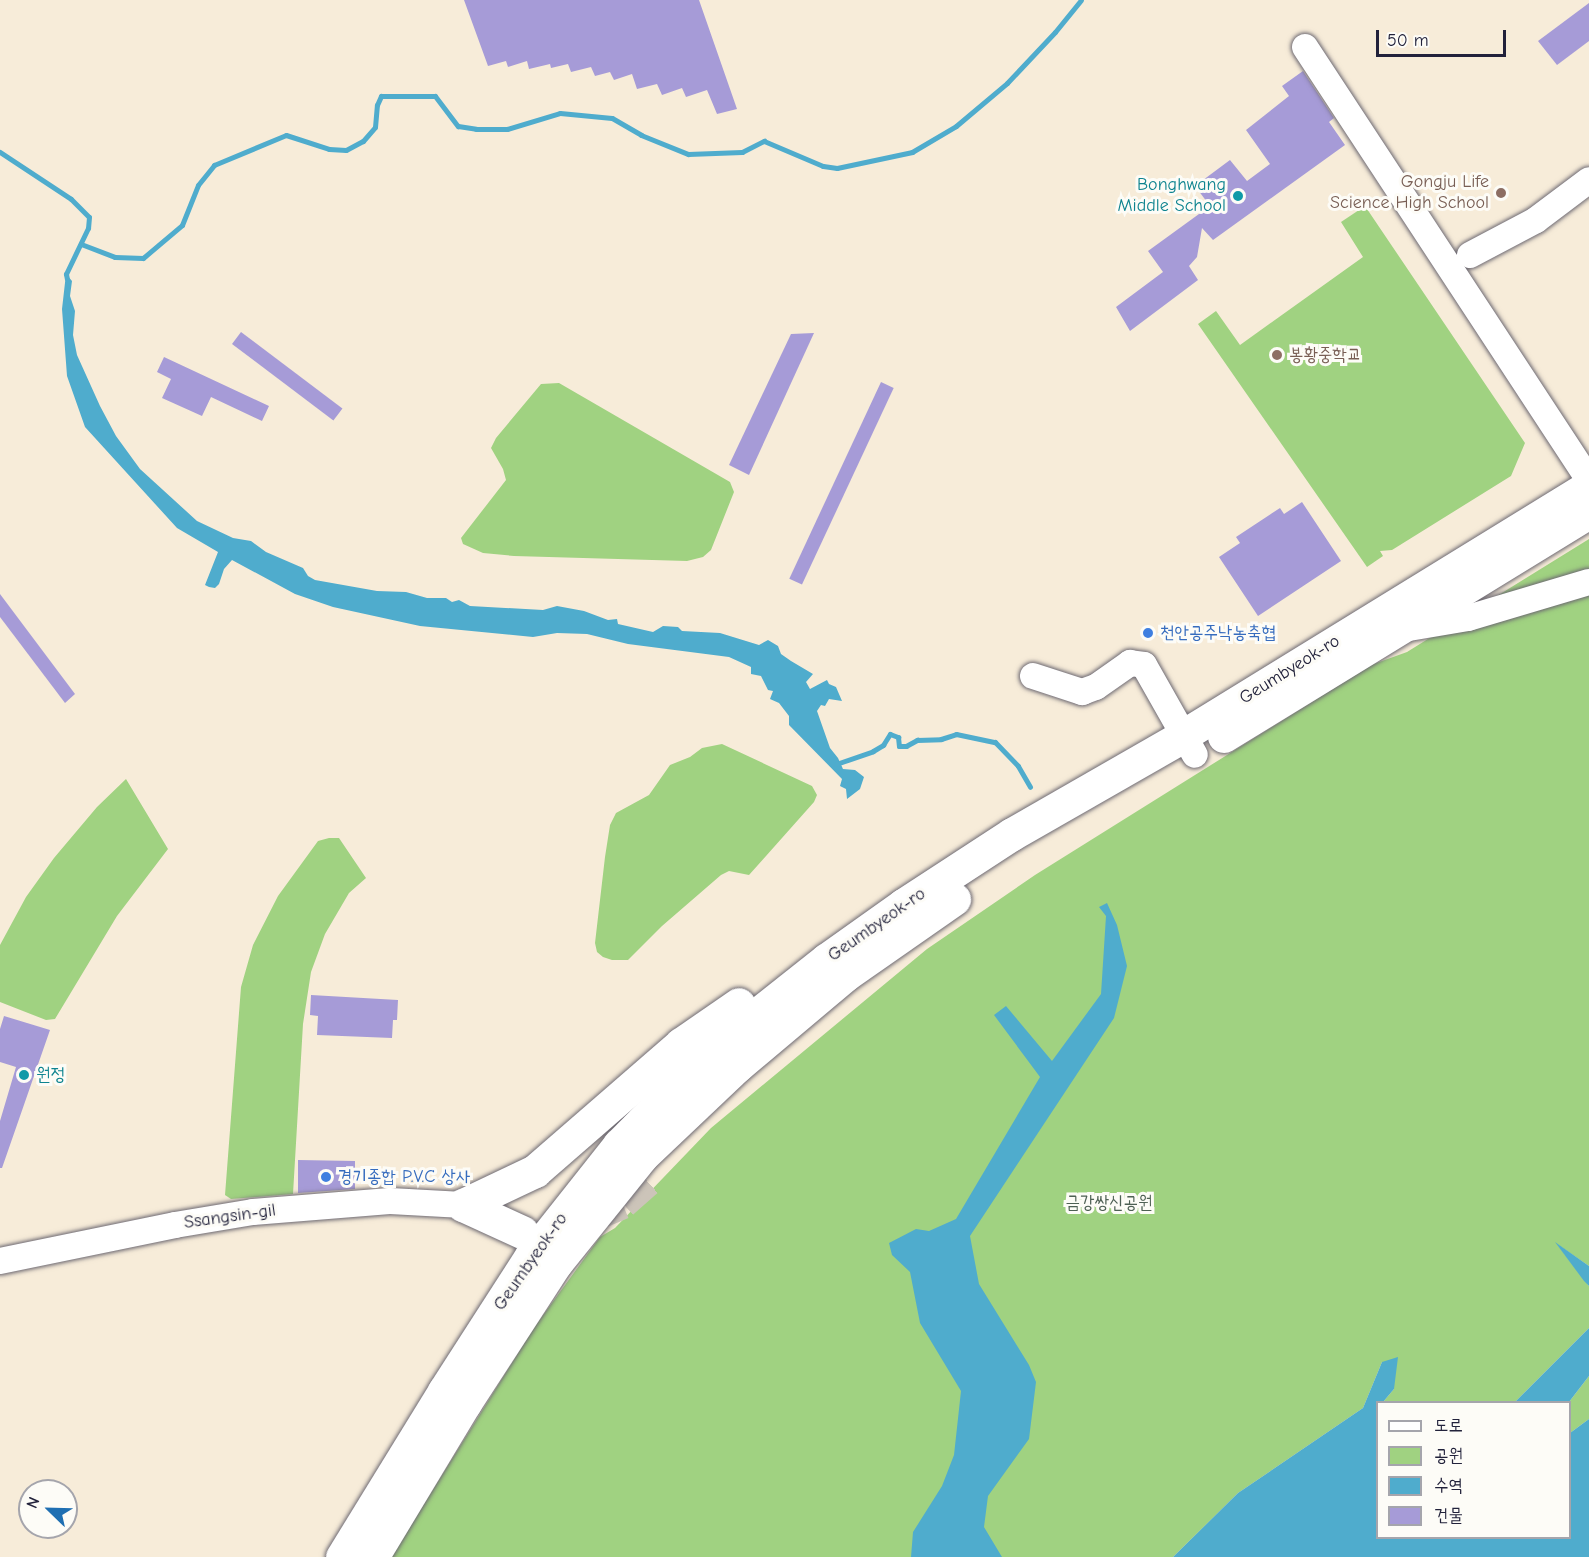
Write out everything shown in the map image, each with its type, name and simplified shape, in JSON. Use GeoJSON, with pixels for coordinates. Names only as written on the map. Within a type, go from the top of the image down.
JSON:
{"type":"FeatureCollection","features":[{"type":"Feature","properties":{"kind":"highway","name":"Geumbyeok-ro"},"geometry":{"type":"LineString","coordinates":[[372,1557],[465,1403],[556,1263],[642,1156],[737,1066],[845,975],[959,895],[1190,745]]}},
{"type":"Feature","properties":{"kind":"highway","name":"Geumbyeok-ro"},"geometry":{"type":"LineString","coordinates":[[342,1557],[444,1390],[531,1256],[619,1145],[716,1048],[826,960],[903,904],[1012,834],[1190,745]]}},
{"type":"Feature","properties":{"kind":"highway"},"geometry":{"type":"LineString","coordinates":[[658,1170],[694,1130],[744,1081],[959,895]]}},
{"type":"Feature","properties":{"kind":"highway"},"geometry":{"type":"LineString","coordinates":[[463,1206],[535,1171],[681,1044],[752,995],[826,960]]}},
{"type":"Feature","properties":{"kind":"highway"},"geometry":{"type":"LineString","coordinates":[[463,1206],[522,1232]]}},
{"type":"Feature","properties":{"kind":"main road","name":"Geumbyeok-ro"},"geometry":{"type":"LineString","coordinates":[[1190,745],[1589,486]]}},
{"type":"Feature","properties":{"kind":"main road","name":"Geumbyeok-ro"},"geometry":{"type":"LineString","coordinates":[[1190,745],[1397,631],[1589,513]]}},
{"type":"Feature","properties":{"kind":"street"},"geometry":{"type":"LineString","coordinates":[[1305,47],[1589,480]]}},
{"type":"Feature","properties":{"kind":"street"},"geometry":{"type":"LineString","coordinates":[[1470,255],[1536,220],[1589,180]]}},
{"type":"Feature","properties":{"kind":"street"},"geometry":{"type":"LineString","coordinates":[[1397,631],[1468,618],[1589,582]]}},
{"type":"Feature","properties":{"kind":"street"},"geometry":{"type":"LineString","coordinates":[[1033,676],[1082,692],[1096,687],[1130,663],[1144,665],[1190,745]]}},
{"type":"Feature","properties":{"kind":"street","name":"Ssangsin-gil"},"geometry":{"type":"LineString","coordinates":[[0,1261],[175,1225],[253,1212],[390,1201],[463,1206]]}},
{"type":"Feature","properties":{"kind":"green space"},"geometry":{"type":"Polygon","coordinates":[[[1365,206],[1525,443],[1511,476],[1392,550],[1380,551],[1383,556],[1367,567],[1198,324],[1216,311],[1240,345],[1363,257],[1341,222],[1365,206]]]}},
{"type":"Feature","properties":{"kind":"green space"},"geometry":{"type":"Polygon","coordinates":[[[559,383],[730,482],[734,492],[711,550],[703,557],[687,561],[514,556],[483,553],[463,544],[461,538],[506,480],[503,469],[491,448],[496,438],[541,384],[559,383]]]}},
{"type":"Feature","properties":{"kind":"green space","name":"금강쌍신공원"},"geometry":{"type":"Polygon","coordinates":[[[1589,539],[1589,1266],[1557,1244],[1589,1286],[1589,1328],[1516,1401],[1384,1401],[1394,1389],[1382,1362],[1363,1408],[1238,1493],[1173,1557],[391,1557],[533,1329],[600,1237],[615,1228],[711,1128],[927,949],[1035,875],[1371,665],[1407,652],[1589,539]]]}},
{"type":"Feature","properties":{"kind":"green space"},"geometry":{"type":"Polygon","coordinates":[[[722,744],[812,786],[817,795],[814,802],[749,875],[729,871],[721,875],[662,926],[628,960],[612,960],[603,957],[597,952],[595,943],[610,825],[616,813],[649,795],[670,765],[690,757],[702,748],[722,744]]]}},
{"type":"Feature","properties":{"kind":"green space"},"geometry":{"type":"Polygon","coordinates":[[[126,779],[168,849],[117,916],[55,1019],[46,1020],[0,1002],[0,945],[26,897],[54,858],[97,807],[126,779]]]}},
{"type":"Feature","properties":{"kind":"green space"},"geometry":{"type":"Polygon","coordinates":[[[339,838],[366,878],[349,893],[325,934],[311,972],[303,1024],[293,1194],[231,1199],[225,1195],[241,987],[253,945],[278,896],[318,841],[339,838]]]}},
{"type":"Feature","properties":{"kind":"green space"},"geometry":{"type":"Polygon","coordinates":[[[1589,1376],[1589,1419],[1571,1432],[1570,1401],[1589,1376]]]}},
{"type":"Feature","properties":{"kind":"water"},"geometry":{"type":"Polygon","coordinates":[[[66,274],[72,281],[70,296],[75,311],[73,335],[77,355],[100,406],[116,436],[140,469],[197,521],[233,538],[251,541],[266,552],[303,568],[308,576],[315,580],[377,591],[406,592],[427,598],[446,598],[452,602],[459,600],[470,606],[543,610],[557,606],[584,611],[608,620],[617,619],[618,624],[653,632],[663,626],[678,627],[682,631],[720,633],[759,645],[768,640],[778,646],[781,654],[813,674],[806,682],[810,689],[827,680],[829,684],[836,687],[842,701],[829,699],[825,706],[821,705],[817,711],[830,748],[843,769],[855,770],[864,777],[860,789],[847,799],[846,789],[840,786],[842,779],[789,725],[789,716],[779,703],[770,699],[773,691],[768,690],[761,676],[751,674],[751,667],[729,657],[628,644],[587,634],[557,633],[533,637],[420,626],[333,607],[295,594],[232,560],[224,569],[219,584],[215,588],[205,585],[218,552],[177,528],[85,427],[67,376],[62,309],[66,274]]]}},
{"type":"Feature","properties":{"kind":"water"},"geometry":{"type":"Polygon","coordinates":[[[1107,903],[1117,925],[1127,966],[1114,1018],[970,1236],[979,1284],[1029,1365],[1036,1382],[1029,1439],[988,1496],[984,1527],[1002,1557],[911,1557],[913,1532],[942,1486],[954,1455],[961,1391],[920,1323],[910,1272],[892,1255],[889,1243],[916,1229],[929,1231],[956,1219],[1040,1077],[994,1015],[1006,1006],[1052,1061],[1101,994],[1106,916],[1099,907],[1107,903]]]}},
{"type":"Feature","properties":{"kind":"water"},"geometry":{"type":"Polygon","coordinates":[[[1555,1242],[1589,1266],[1589,1286],[1584,1281],[1555,1242]]]}},
{"type":"Feature","properties":{"kind":"water"},"geometry":{"type":"Polygon","coordinates":[[[1589,1328],[1589,1376],[1570,1401],[1516,1401],[1589,1328]]]}},
{"type":"Feature","properties":{"kind":"water"},"geometry":{"type":"Polygon","coordinates":[[[1398,1357],[1394,1389],[1384,1401],[1376,1401],[1376,1539],[1571,1539],[1571,1432],[1589,1419],[1589,1557],[1173,1557],[1238,1493],[1363,1408],[1382,1362],[1398,1357]]]}},
{"type":"Feature","properties":{"kind":"building"},"geometry":{"type":"Polygon","coordinates":[[[464,0],[699,0],[737,109],[717,114],[707,90],[686,97],[682,88],[662,95],[657,84],[637,89],[632,74],[614,80],[610,72],[595,76],[591,67],[571,72],[568,64],[551,68],[550,64],[529,69],[527,61],[508,67],[506,61],[488,66],[464,0]]]}},
{"type":"Feature","properties":{"kind":"building"},"geometry":{"type":"Polygon","coordinates":[[[1589,3],[1589,41],[1557,65],[1538,41],[1589,3]]]}},
{"type":"Feature","properties":{"kind":"building","name":"Bonghwang Middle School"},"geometry":{"type":"Polygon","coordinates":[[[1303,71],[1334,118],[1329,122],[1345,145],[1213,240],[1202,228],[1197,257],[1189,266],[1198,280],[1130,331],[1116,307],[1163,272],[1148,251],[1210,206],[1195,186],[1230,160],[1247,181],[1270,164],[1246,130],[1289,96],[1282,86],[1303,71]]]}},
{"type":"Feature","properties":{"kind":"building"},"geometry":{"type":"Polygon","coordinates":[[[241,332],[342,408],[333,420],[232,344],[241,332]]]}},
{"type":"Feature","properties":{"kind":"building"},"geometry":{"type":"Polygon","coordinates":[[[814,333],[749,475],[729,465],[791,334],[814,333]]]}},
{"type":"Feature","properties":{"kind":"building"},"geometry":{"type":"Polygon","coordinates":[[[164,357],[269,406],[262,421],[211,397],[202,416],[162,398],[171,379],[157,372],[164,357]]]}},
{"type":"Feature","properties":{"kind":"building"},"geometry":{"type":"Polygon","coordinates":[[[881,382],[894,388],[802,585],[789,579],[881,382]]]}},
{"type":"Feature","properties":{"kind":"building"},"geometry":{"type":"Polygon","coordinates":[[[1302,502],[1341,561],[1258,616],[1219,557],[1240,543],[1236,537],[1280,508],[1284,514],[1302,502]]]}},
{"type":"Feature","properties":{"kind":"building"},"geometry":{"type":"Polygon","coordinates":[[[0,594],[75,694],[65,703],[0,617],[0,594]]]}},
{"type":"Feature","properties":{"kind":"building"},"geometry":{"type":"Polygon","coordinates":[[[311,995],[398,1000],[397,1020],[393,1020],[392,1038],[317,1035],[318,1016],[310,1015],[311,995]]]}},
{"type":"Feature","properties":{"kind":"building","name":"원정"},"geometry":{"type":"Polygon","coordinates":[[[4,1016],[50,1030],[2,1168],[0,1168],[0,1121],[16,1067],[0,1062],[0,1029],[4,1016]]]}},
{"type":"Feature","properties":{"kind":"building","name":"경기종합 P.V.C 상사"},"geometry":{"type":"Polygon","coordinates":[[[298,1160],[355,1161],[355,1189],[298,1193],[298,1160]]]}},
{"type":"Feature","properties":{"kind":"waterway"},"geometry":{"type":"LineString","coordinates":[[81,244],[115,257],[143,258],[182,225],[198,185],[214,165],[286,135],[329,149],[346,150],[363,141],[375,127],[377,105],[381,96],[435,96],[458,126],[476,129],[507,129],[560,113],[612,118],[641,135],[688,154],[742,152],[764,141],[823,166],[837,168],[912,152],[956,126],[1007,83],[1055,32],[1081,0]]}},
{"type":"Feature","properties":{"kind":"waterway"},"geometry":{"type":"LineString","coordinates":[[0,152],[71,199],[89,217],[88,228],[66,274],[67,279]]}},
{"type":"Feature","properties":{"kind":"waterway"},"geometry":{"type":"LineString","coordinates":[[836,764],[873,751],[883,745],[890,734],[898,737],[899,746],[906,746],[917,740],[941,739],[956,734],[995,742],[1018,766],[1030,787]]}},
{"type":"Feature","properties":{"kind":"tunnel"},"geometry":{"type":"LineString","coordinates":[[599,1212],[622,1202],[658,1170]]}},
{"type":"Feature","properties":{"kind":"place","name":"Gongju Life Science High School"},"geometry":{"type":"Point","coordinates":[1501,193]}},
{"type":"Feature","properties":{"kind":"place","name":"Bonghwang Middle School"},"geometry":{"type":"Point","coordinates":[1238,196]}},
{"type":"Feature","properties":{"kind":"place","name":"봉황중학교"},"geometry":{"type":"Point","coordinates":[1277,355]}},
{"type":"Feature","properties":{"kind":"place","name":"천안공주낙농축협"},"geometry":{"type":"Point","coordinates":[1148,633]}},
{"type":"Feature","properties":{"kind":"place","name":"원정"},"geometry":{"type":"Point","coordinates":[24,1075]}},
{"type":"Feature","properties":{"kind":"place","name":"경기종합 P.V.C 상사"},"geometry":{"type":"Point","coordinates":[326,1177]}}]}
